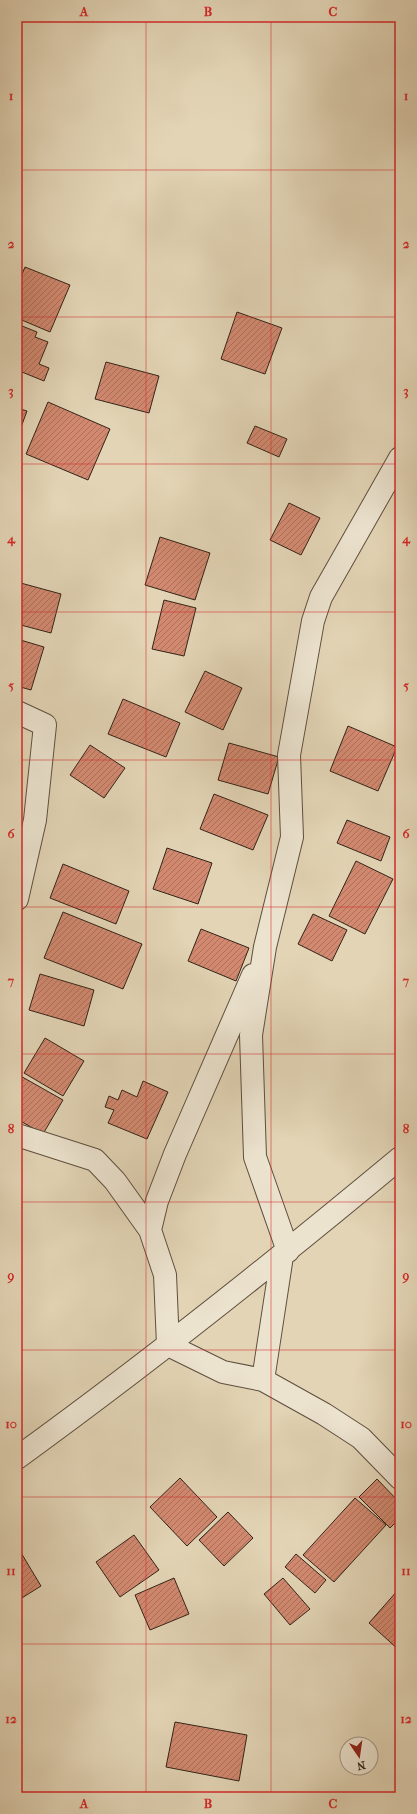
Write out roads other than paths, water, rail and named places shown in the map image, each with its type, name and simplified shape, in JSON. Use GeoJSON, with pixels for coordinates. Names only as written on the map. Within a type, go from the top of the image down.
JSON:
{"type":"FeatureCollection","features":[{"type":"Feature","properties":{"kind":"street"},"geometry":{"type":"LineString","coordinates":[[264,1380],[285,1253],[255,1157],[251,1035],[265,947],[292,837],[289,755],[313,621],[322,596],[400,458]]}},
{"type":"Feature","properties":{"kind":"street"},"geometry":{"type":"LineString","coordinates":[[17,712],[45,725],[35,820],[17,899]]}},
{"type":"Feature","properties":{"kind":"street"},"geometry":{"type":"LineString","coordinates":[[150,1230],[157,1202],[175,1154],[265,947]]}},
{"type":"Feature","properties":{"kind":"street"},"geometry":{"type":"LineString","coordinates":[[17,1135],[95,1160],[115,1180],[150,1230],[164,1275],[168,1345]]}},
{"type":"Feature","properties":{"kind":"street"},"geometry":{"type":"LineString","coordinates":[[17,1458],[168,1345],[285,1253],[400,1158]]}},
{"type":"Feature","properties":{"kind":"street"},"geometry":{"type":"LineString","coordinates":[[168,1345],[223,1372],[264,1380],[324,1414],[361,1438],[400,1478]]}}]}
